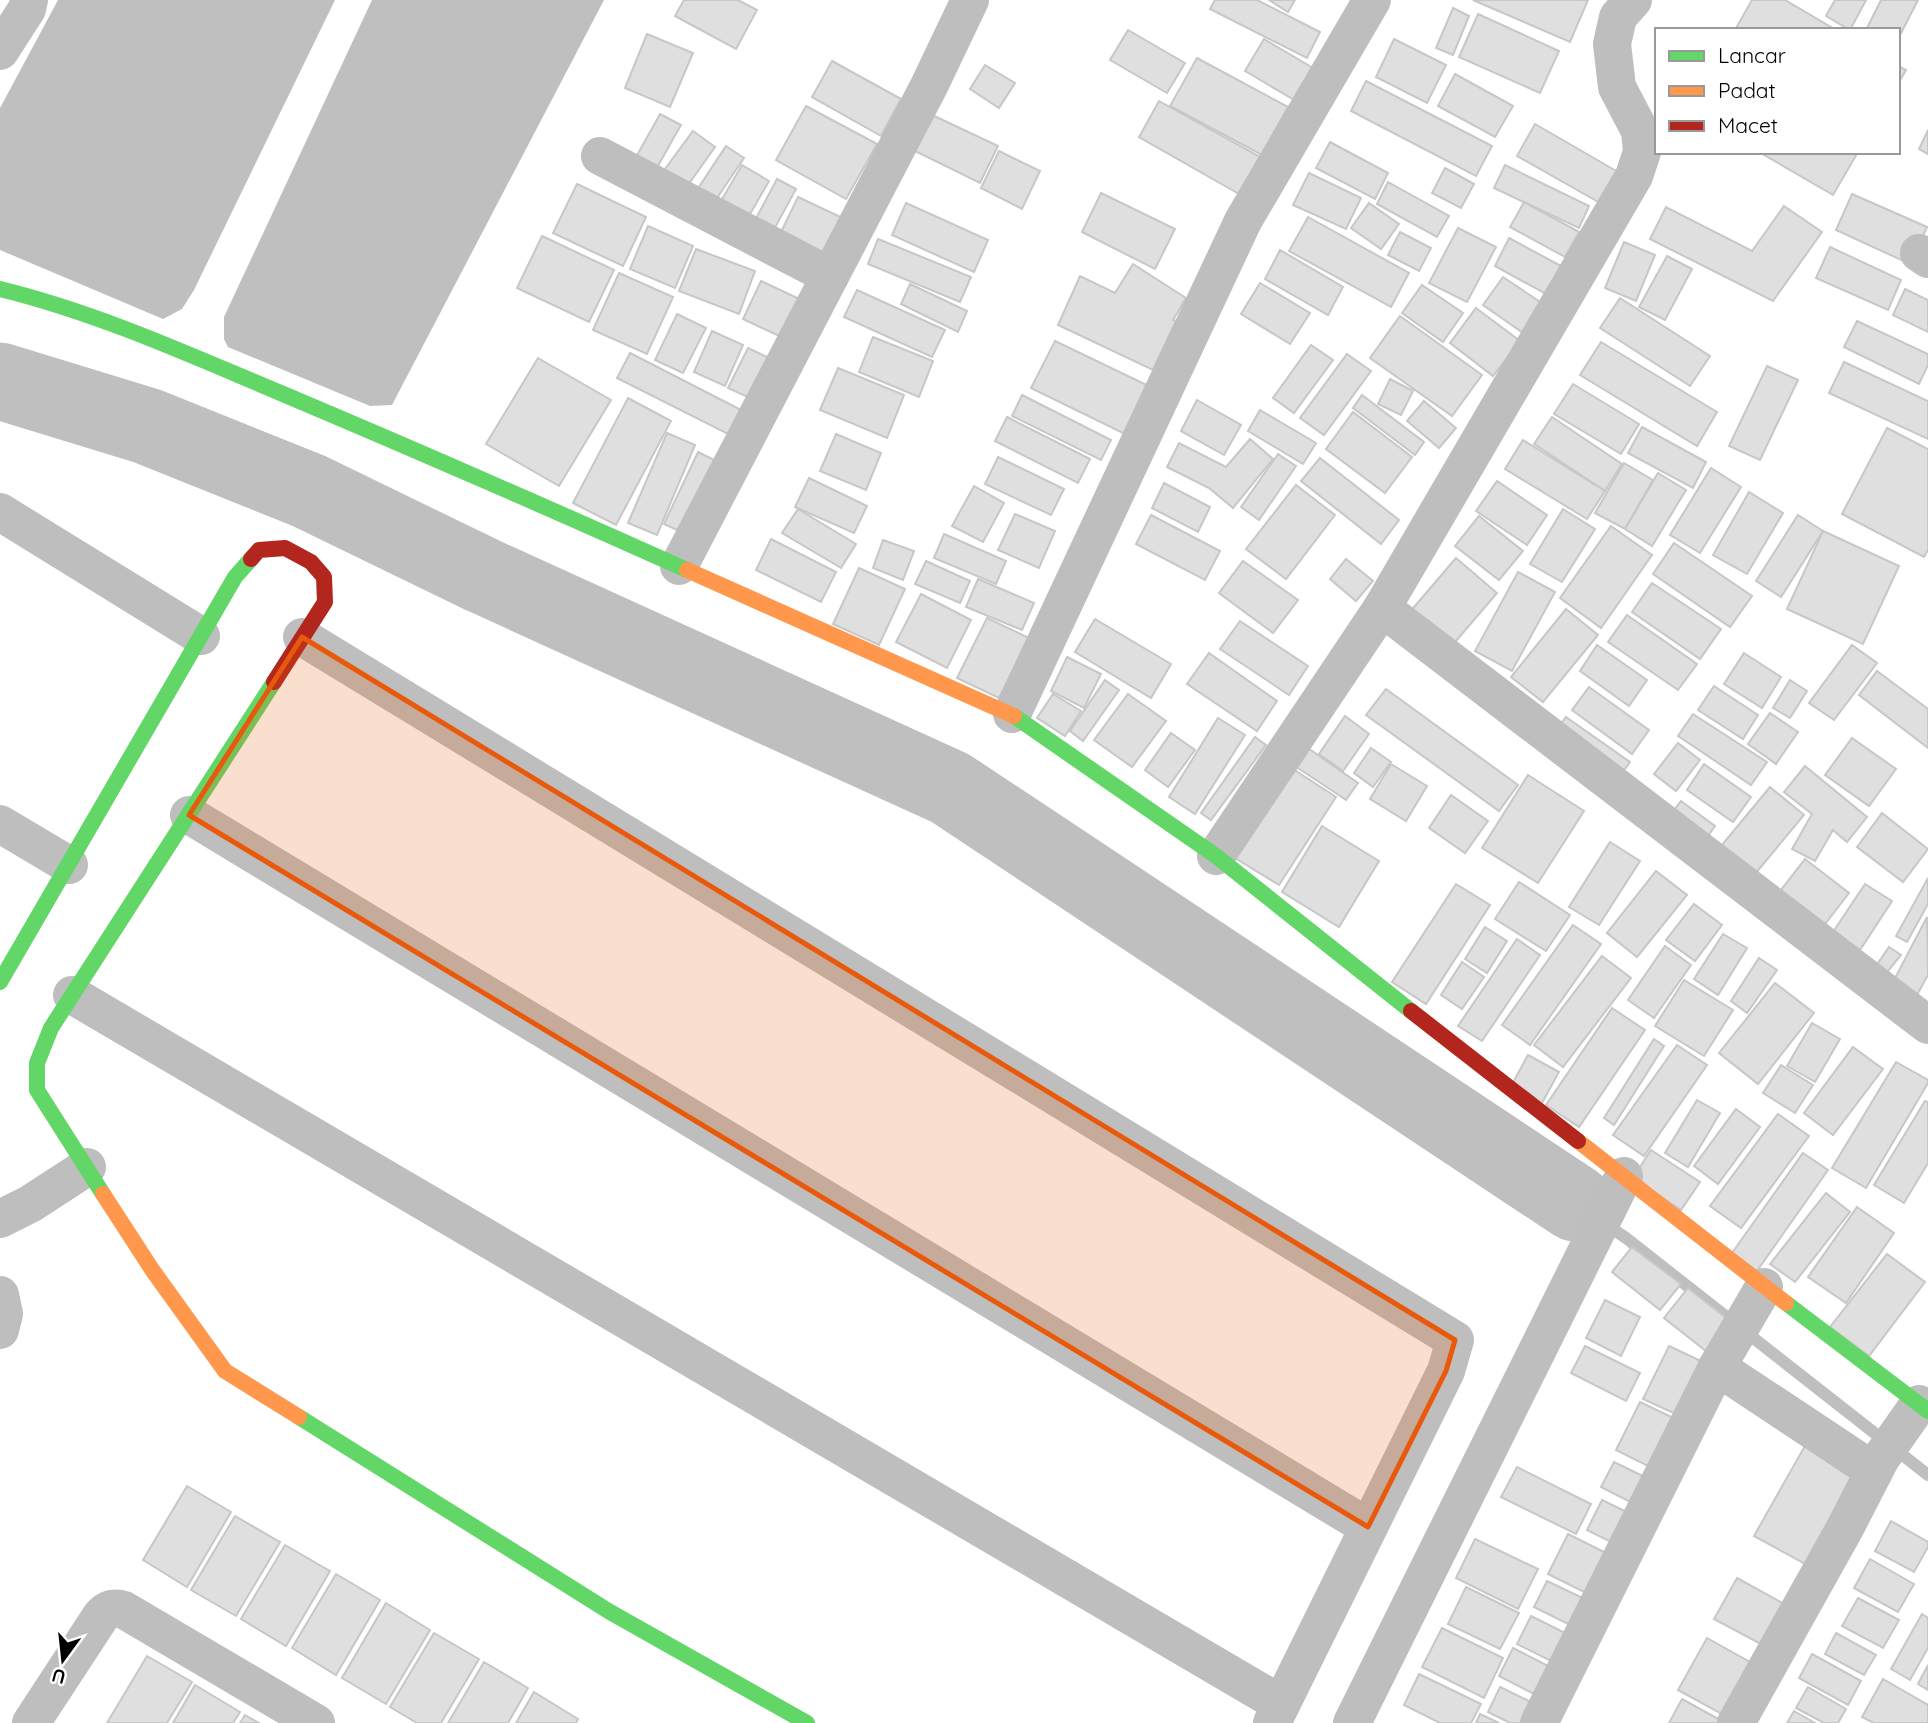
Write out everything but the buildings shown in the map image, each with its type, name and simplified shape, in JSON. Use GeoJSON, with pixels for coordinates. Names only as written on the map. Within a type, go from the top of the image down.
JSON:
{"type":"FeatureCollection","features":[{"type":"Feature","properties":{"kind":"street"},"geometry":{"type":"LineString","coordinates":[[679,566],[929,86],[970,0]]}},
{"type":"Feature","properties":{"kind":"street"},"geometry":{"type":"LineString","coordinates":[[1012,714],[1243,221],[1371,0]]}},
{"type":"Feature","properties":{"kind":"street"},"geometry":{"type":"LineString","coordinates":[[1216,856],[1381,608],[1634,176],[1642,152],[1640,131],[1618,86],[1612,44],[1618,17],[1633,0]]}},
{"type":"Feature","properties":{"kind":"street"},"geometry":{"type":"LineString","coordinates":[[0,51],[28,5]]}},
{"type":"Feature","properties":{"kind":"street"},"geometry":{"type":"LineString","coordinates":[[600,156],[830,276]]}},
{"type":"Feature","properties":{"kind":"street"},"geometry":{"type":"LineString","coordinates":[[0,289],[45,300],[127,328],[431,456],[1012,714],[1216,856],[1473,1060],[1611,1204],[1740,1328],[1900,1435]]}},
{"type":"Feature","properties":{"kind":"street"},"geometry":{"type":"LineString","coordinates":[[0,512],[201,636]]}},
{"type":"Feature","properties":{"kind":"street"},"geometry":{"type":"LineString","coordinates":[[0,982],[236,577],[259,550],[285,548],[311,562],[324,577],[325,601],[51,1028],[37,1063],[37,1090],[153,1271],[225,1371],[610,1612],[807,1723]]}},
{"type":"Feature","properties":{"kind":"street"},"geometry":{"type":"LineString","coordinates":[[1381,608],[1928,1025]]}},
{"type":"Feature","properties":{"kind":"street"},"geometry":{"type":"LineString","coordinates":[[72,995],[1276,1714],[1446,1371],[1455,1340],[302,637]]}},
{"type":"Feature","properties":{"kind":"street"},"geometry":{"type":"LineString","coordinates":[[189,815],[1368,1527]]}},
{"type":"Feature","properties":{"kind":"street"},"geometry":{"type":"LineString","coordinates":[[0,824],[69,865]]}},
{"type":"Feature","properties":{"kind":"street"},"geometry":{"type":"LineString","coordinates":[[0,1219],[30,1204],[87,1167]]}},
{"type":"Feature","properties":{"kind":"street"},"geometry":{"type":"LineString","coordinates":[[1352,1723],[1611,1204]]}},
{"type":"Feature","properties":{"kind":"street"},"geometry":{"type":"LineString","coordinates":[[0,1295],[4,1314],[0,1330]]}},
{"type":"Feature","properties":{"kind":"street"},"geometry":{"type":"LineString","coordinates":[[1740,1328],[1900,1435]]}},
{"type":"Feature","properties":{"kind":"street"},"geometry":{"type":"LineString","coordinates":[[1539,1723],[1740,1328]]}},
{"type":"Feature","properties":{"kind":"street"},"geometry":{"type":"LineString","coordinates":[[1736,1723],[1900,1435]]}},
{"type":"Feature","properties":{"kind":"street"},"geometry":{"type":"LineString","coordinates":[[31,1723],[101,1616],[110,1608],[124,1610],[316,1723]]}},
{"type":"Feature","properties":{"kind":"highlighted area"},"geometry":{"type":"Polygon","coordinates":[[[302,637],[1455,1340],[1446,1371],[1368,1527],[189,815],[302,637]]]}},
{"type":"Feature","properties":{"kind":"shaded area"},"geometry":{"type":"Polygon","coordinates":[[[58,0],[335,0],[194,290],[182,309],[163,319],[0,250],[0,108],[58,0]]]}},
{"type":"Feature","properties":{"kind":"shaded area"},"geometry":{"type":"Polygon","coordinates":[[[372,0],[604,0],[392,405],[370,406],[228,347],[224,339],[224,317],[372,0]]]}},
{"type":"Feature","properties":{"kind":"waterway"},"geometry":{"type":"LineString","coordinates":[[0,381],[147,426],[309,491],[482,575],[950,788],[1575,1203]]}},
{"type":"Feature","properties":{"kind":"waterway"},"geometry":{"type":"LineString","coordinates":[[1575,1203],[1626,1238],[1928,1475]]}},
{"type":"Feature","properties":{"kind":"traffic: fast"},"geometry":{"type":"LineString","coordinates":[[0,289],[108,322],[178,350],[687,570]]}},
{"type":"Feature","properties":{"kind":"traffic: fast"},"geometry":{"type":"LineString","coordinates":[[0,982],[235,577],[251,559]]}},
{"type":"Feature","properties":{"kind":"traffic: fast"},"geometry":{"type":"LineString","coordinates":[[103,1194],[37,1090],[37,1063],[51,1028],[274,682]]}},
{"type":"Feature","properties":{"kind":"traffic: fast"},"geometry":{"type":"LineString","coordinates":[[1014,716],[1216,856],[1411,1011]]}},
{"type":"Feature","properties":{"kind":"traffic: fast"},"geometry":{"type":"LineString","coordinates":[[1786,1303],[1928,1411]]}},
{"type":"Feature","properties":{"kind":"traffic: fast"},"geometry":{"type":"LineString","coordinates":[[299,1417],[610,1612],[807,1723]]}},
{"type":"Feature","properties":{"kind":"traffic: slow"},"geometry":{"type":"LineString","coordinates":[[687,570],[1014,716]]}},
{"type":"Feature","properties":{"kind":"traffic: slow"},"geometry":{"type":"LineString","coordinates":[[1578,1141],[1786,1303]]}},
{"type":"Feature","properties":{"kind":"traffic: slow"},"geometry":{"type":"LineString","coordinates":[[103,1194],[153,1271],[225,1371],[299,1417]]}},
{"type":"Feature","properties":{"kind":"traffic: jam"},"geometry":{"type":"LineString","coordinates":[[251,559],[259,550],[285,548],[311,562],[324,577],[325,602],[274,682]]}},
{"type":"Feature","properties":{"kind":"traffic: jam"},"geometry":{"type":"LineString","coordinates":[[1411,1011],[1578,1141]]}}]}
